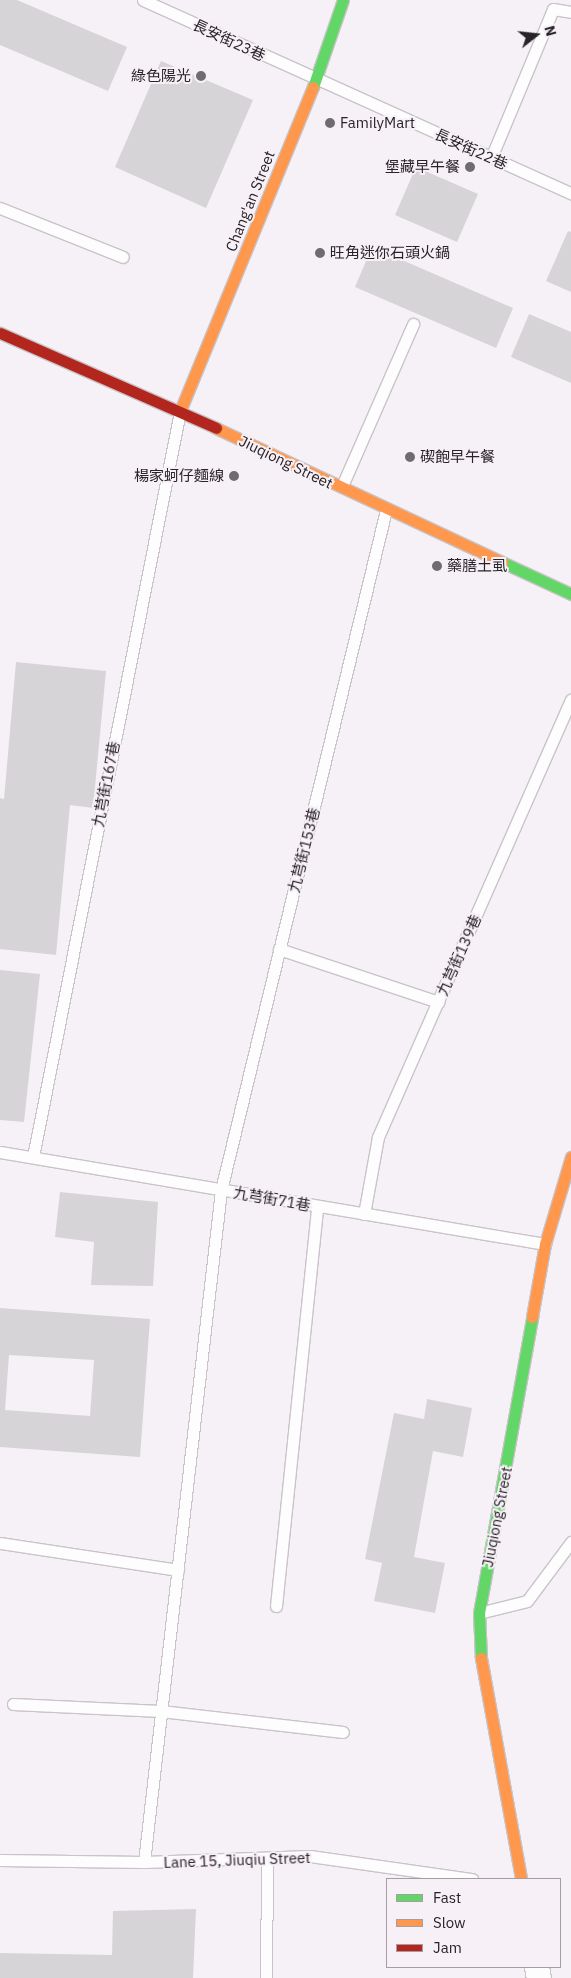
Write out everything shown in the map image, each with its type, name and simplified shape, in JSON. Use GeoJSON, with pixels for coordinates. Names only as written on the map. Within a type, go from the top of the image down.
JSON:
{"type":"FeatureCollection","features":[{"type":"Feature","properties":{"kind":"street","name":"Chang'an Street"},"geometry":{"type":"LineString","coordinates":[[180,411],[315,81],[343,0]]}},
{"type":"Feature","properties":{"kind":"street","name":"Jiuqiong Street"},"geometry":{"type":"LineString","coordinates":[[0,333],[180,411],[386,510],[571,594]]}},
{"type":"Feature","properties":{"kind":"street","name":"Jiuqiong Street"},"geometry":{"type":"LineString","coordinates":[[521,1878],[479,1645],[479,1613],[545,1244],[571,1157]]}},
{"type":"Feature","properties":{"kind":"lane","name":"長安街23巷"},"geometry":{"type":"LineString","coordinates":[[143,0],[315,81]]}},
{"type":"Feature","properties":{"kind":"lane"},"geometry":{"type":"LineString","coordinates":[[491,158],[553,9],[571,12]]}},
{"type":"Feature","properties":{"kind":"lane","name":"長安街22巷"},"geometry":{"type":"LineString","coordinates":[[315,81],[571,193]]}},
{"type":"Feature","properties":{"kind":"lane"},"geometry":{"type":"LineString","coordinates":[[0,208],[124,257]]}},
{"type":"Feature","properties":{"kind":"lane"},"geometry":{"type":"LineString","coordinates":[[341,488],[413,324]]}},
{"type":"Feature","properties":{"kind":"lane","name":"九芎街167巷"},"geometry":{"type":"LineString","coordinates":[[33,1157],[180,411]]}},
{"type":"Feature","properties":{"kind":"lane","name":"九芎街153巷"},"geometry":{"type":"LineString","coordinates":[[144,1862],[220,1190],[386,510]]}},
{"type":"Feature","properties":{"kind":"lane","name":"九芎街139巷"},"geometry":{"type":"LineString","coordinates":[[364,1214],[378,1137],[571,700]]}},
{"type":"Feature","properties":{"kind":"lane"},"geometry":{"type":"LineString","coordinates":[[280,949],[438,1002]]}},
{"type":"Feature","properties":{"kind":"lane","name":"九芎街71巷"},"geometry":{"type":"LineString","coordinates":[[0,1152],[545,1244]]}},
{"type":"Feature","properties":{"kind":"lane"},"geometry":{"type":"LineString","coordinates":[[276,1606],[316,1206]]}},
{"type":"Feature","properties":{"kind":"lane"},"geometry":{"type":"LineString","coordinates":[[479,1613],[526,1601],[571,1542]]}},
{"type":"Feature","properties":{"kind":"lane"},"geometry":{"type":"LineString","coordinates":[[0,1543],[178,1570]]}},
{"type":"Feature","properties":{"kind":"lane"},"geometry":{"type":"LineString","coordinates":[[14,1704],[161,1711],[343,1732]]}},
{"type":"Feature","properties":{"kind":"lane","name":"Lane 15, Jiuqiu Street"},"geometry":{"type":"LineString","coordinates":[[0,1860],[144,1862],[310,1856],[465,1878]]}},
{"type":"Feature","properties":{"kind":"lane"},"geometry":{"type":"LineString","coordinates":[[266,1978],[267,1858]]}},
{"type":"Feature","properties":{"kind":"building"},"geometry":{"type":"Polygon","coordinates":[[[0,0],[17,0],[127,47],[108,91],[0,45],[0,0]]]}},
{"type":"Feature","properties":{"kind":"building"},"geometry":{"type":"Polygon","coordinates":[[[161,61],[253,100],[206,208],[115,167],[161,61]]]}},
{"type":"Feature","properties":{"kind":"building"},"geometry":{"type":"Polygon","coordinates":[[[416,167],[478,194],[457,242],[395,215],[416,167]]]}},
{"type":"Feature","properties":{"kind":"building"},"geometry":{"type":"Polygon","coordinates":[[[568,231],[571,232],[571,292],[546,281],[568,231]]]}},
{"type":"Feature","properties":{"kind":"building"},"geometry":{"type":"Polygon","coordinates":[[[372,247],[513,308],[496,348],[355,287],[372,247]]]}},
{"type":"Feature","properties":{"kind":"building"},"geometry":{"type":"Polygon","coordinates":[[[529,314],[571,332],[571,383],[511,357],[529,314]]]}},
{"type":"Feature","properties":{"kind":"building"},"geometry":{"type":"Polygon","coordinates":[[[16,662],[106,671],[93,808],[70,805],[56,955],[0,949],[0,798],[4,799],[16,662]]]}},
{"type":"Feature","properties":{"kind":"building"},"geometry":{"type":"Polygon","coordinates":[[[0,970],[40,974],[24,1122],[0,1120],[0,970]]]}},
{"type":"Feature","properties":{"kind":"building"},"geometry":{"type":"Polygon","coordinates":[[[60,1192],[158,1202],[153,1286],[91,1285],[94,1242],[55,1237],[60,1192]]]}},
{"type":"Feature","properties":{"kind":"building"},"geometry":{"type":"Polygon","coordinates":[[[0,1308],[150,1319],[140,1457],[0,1447],[0,1308]],[[9,1355],[5,1410],[90,1416],[94,1360],[9,1355]]]}},
{"type":"Feature","properties":{"kind":"building"},"geometry":{"type":"Polygon","coordinates":[[[427,1399],[472,1408],[463,1457],[433,1451],[414,1557],[445,1563],[435,1613],[374,1601],[382,1563],[365,1559],[394,1413],[424,1419],[427,1399]]]}},
{"type":"Feature","properties":{"kind":"building"},"geometry":{"type":"Polygon","coordinates":[[[196,1909],[193,1978],[0,1978],[0,1953],[112,1955],[113,1911],[196,1909]]]}},
{"type":"Feature","properties":{"kind":"traffic: fast"},"geometry":{"type":"LineString","coordinates":[[313,87],[343,0]]}},
{"type":"Feature","properties":{"kind":"traffic: fast"},"geometry":{"type":"LineString","coordinates":[[502,562],[571,594]]}},
{"type":"Feature","properties":{"kind":"traffic: fast"},"geometry":{"type":"LineString","coordinates":[[481,1658],[479,1613],[532,1317]]}},
{"type":"Feature","properties":{"kind":"traffic: slow"},"geometry":{"type":"LineString","coordinates":[[180,411],[313,87]]}},
{"type":"Feature","properties":{"kind":"traffic: slow"},"geometry":{"type":"LineString","coordinates":[[216,428],[502,562]]}},
{"type":"Feature","properties":{"kind":"traffic: slow"},"geometry":{"type":"LineString","coordinates":[[532,1317],[545,1244],[571,1157]]}},
{"type":"Feature","properties":{"kind":"traffic: slow"},"geometry":{"type":"LineString","coordinates":[[481,1658],[521,1878]]}},
{"type":"Feature","properties":{"kind":"traffic: jam"},"geometry":{"type":"LineString","coordinates":[[0,333],[216,428]]}},
{"type":"Feature","properties":{"kind":"place","name":"綠色陽光"},"geometry":{"type":"Point","coordinates":[201,76]}},
{"type":"Feature","properties":{"kind":"place","name":"FamilyMart"},"geometry":{"type":"Point","coordinates":[330,123]}},
{"type":"Feature","properties":{"kind":"place","name":"堡藏早午餐"},"geometry":{"type":"Point","coordinates":[470,167]}},
{"type":"Feature","properties":{"kind":"place","name":"旺角迷你石頭火鍋"},"geometry":{"type":"Point","coordinates":[320,253]}},
{"type":"Feature","properties":{"kind":"place","name":"碶飽早午餐"},"geometry":{"type":"Point","coordinates":[410,457]}},
{"type":"Feature","properties":{"kind":"place","name":"楊家蚵仔麵線"},"geometry":{"type":"Point","coordinates":[234,476]}},
{"type":"Feature","properties":{"kind":"place","name":"藥膳土虱"},"geometry":{"type":"Point","coordinates":[437,566]}}]}
